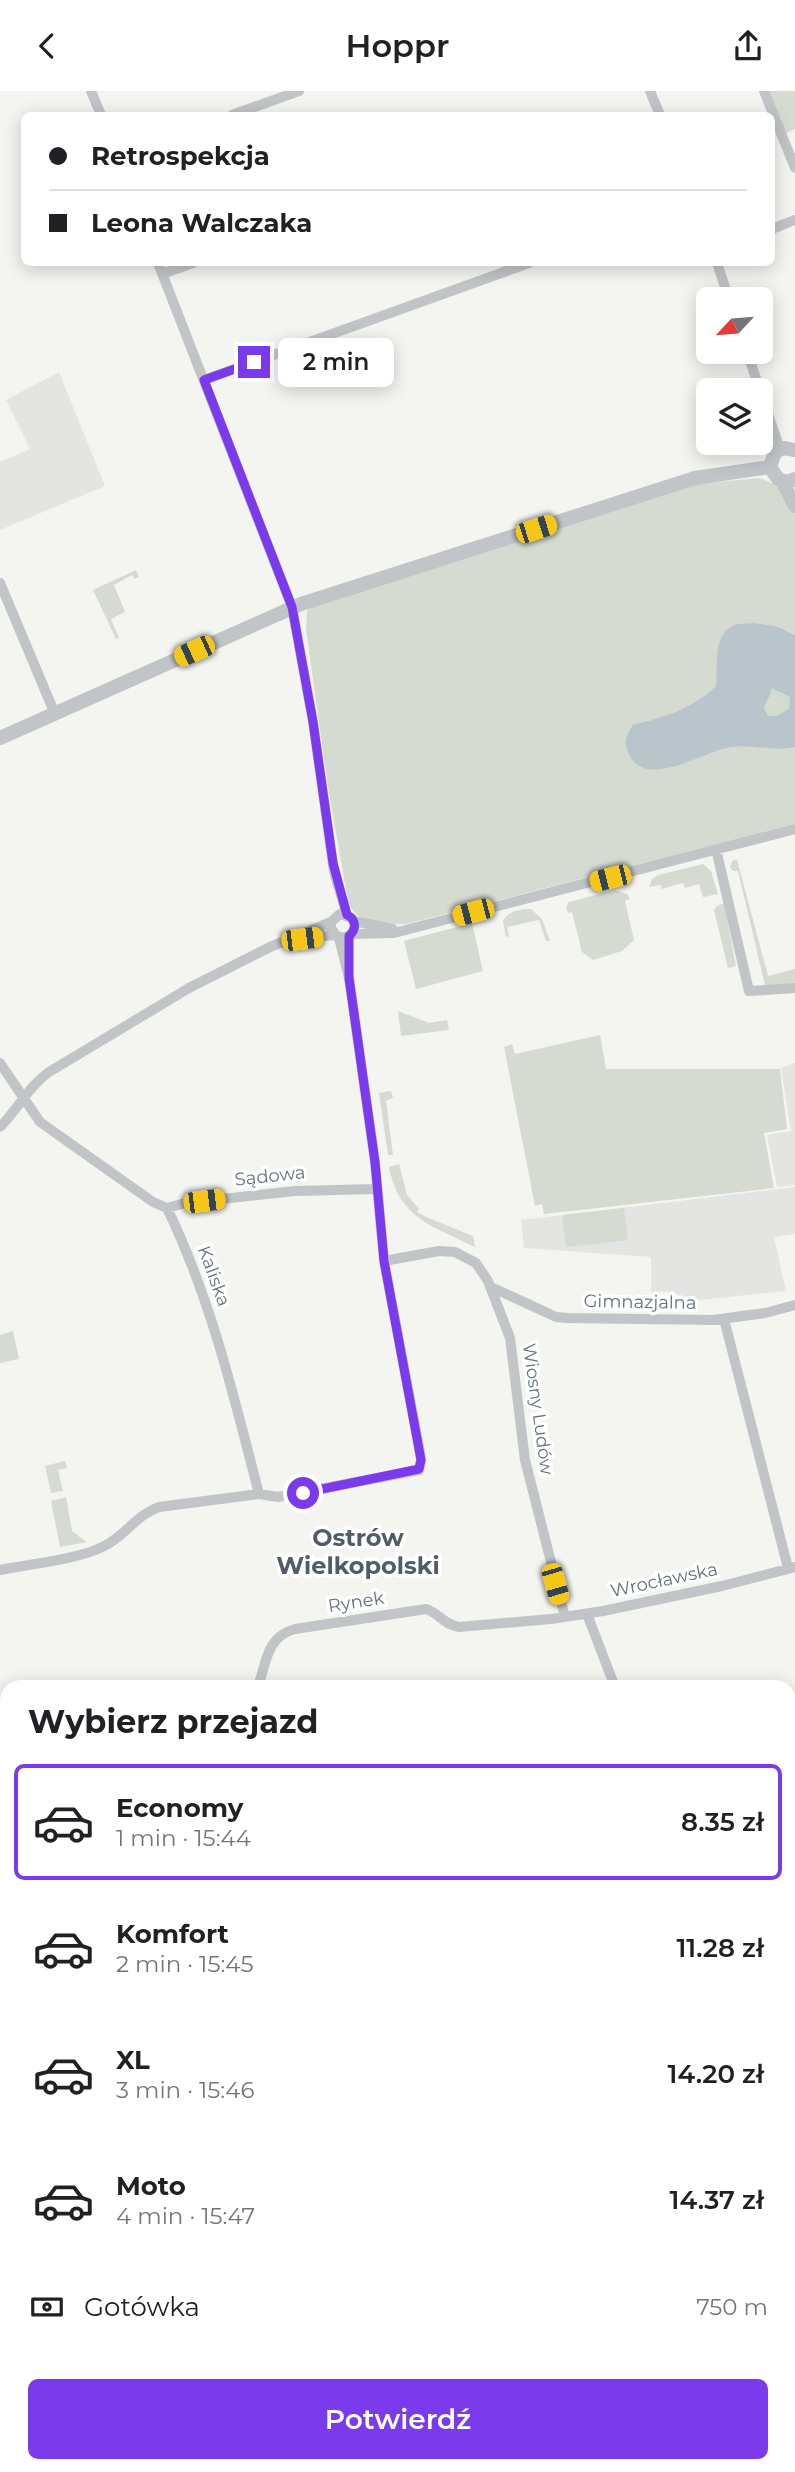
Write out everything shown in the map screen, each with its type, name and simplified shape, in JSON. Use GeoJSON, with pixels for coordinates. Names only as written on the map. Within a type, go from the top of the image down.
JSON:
{"type":"FeatureCollection","features":[{"type":"Feature","properties":{"kind":"street"},"geometry":{"type":"LineString","coordinates":[[92,91],[100,112]]}},
{"type":"Feature","properties":{"kind":"street"},"geometry":{"type":"LineString","coordinates":[[240,112],[299,91]]}},
{"type":"Feature","properties":{"kind":"street"},"geometry":{"type":"LineString","coordinates":[[650,91],[659,112]]}},
{"type":"Feature","properties":{"kind":"street"},"geometry":{"type":"LineString","coordinates":[[764,91],[772,112]]}},
{"type":"Feature","properties":{"kind":"street"},"geometry":{"type":"LineString","coordinates":[[775,118],[795,168]]}},
{"type":"Feature","properties":{"kind":"street"},"geometry":{"type":"LineString","coordinates":[[775,228],[795,220]]}},
{"type":"Feature","properties":{"kind":"street"},"geometry":{"type":"LineString","coordinates":[[159,266],[292,607],[313,722],[342,919],[355,928],[344,936]]}},
{"type":"Feature","properties":{"kind":"street"},"geometry":{"type":"LineString","coordinates":[[162,274],[185,266]]}},
{"type":"Feature","properties":{"kind":"street"},"geometry":{"type":"LineString","coordinates":[[204,380],[521,266]]}},
{"type":"Feature","properties":{"kind":"street"},"geometry":{"type":"LineString","coordinates":[[718,266],[725,287]]}},
{"type":"Feature","properties":{"kind":"street"},"geometry":{"type":"LineString","coordinates":[[773,428],[780,449]]}},
{"type":"Feature","properties":{"kind":"street"},"geometry":{"type":"LineString","coordinates":[[795,450],[780,449],[772,457],[770,467],[774,476],[789,480],[795,506]]}},
{"type":"Feature","properties":{"kind":"street"},"geometry":{"type":"LineString","coordinates":[[0,739],[292,607],[695,478],[770,467]]}},
{"type":"Feature","properties":{"kind":"street"},"geometry":{"type":"LineString","coordinates":[[0,583],[55,714]]}},
{"type":"Feature","properties":{"kind":"street"},"geometry":{"type":"LineString","coordinates":[[285,941],[386,935],[795,829]]}},
{"type":"Feature","properties":{"kind":"street"},"geometry":{"type":"LineString","coordinates":[[716,849],[749,991],[795,988]]}},
{"type":"Feature","properties":{"kind":"street"},"geometry":{"type":"LineString","coordinates":[[342,919],[331,928],[344,936]]}},
{"type":"Feature","properties":{"kind":"street"},"geometry":{"type":"LineString","coordinates":[[0,1127],[41,1077],[189,988],[285,941],[342,919],[403,930]]}},
{"type":"Feature","properties":{"kind":"street"},"geometry":{"type":"LineString","coordinates":[[0,1570],[96,1550],[111,1542],[154,1509],[259,1494],[278,1497],[419,1469],[419,1447],[384,1261],[344,936]]}},
{"type":"Feature","properties":{"kind":"street"},"geometry":{"type":"LineString","coordinates":[[0,1063],[40,1122],[153,1202],[167,1208]]}},
{"type":"Feature","properties":{"kind":"street","name":"Sądowa"},"geometry":{"type":"LineString","coordinates":[[167,1208],[185,1203],[295,1191],[377,1189]]}},
{"type":"Feature","properties":{"kind":"street","name":"Kaliska"},"geometry":{"type":"LineString","coordinates":[[167,1208],[192,1264],[219,1341],[259,1494]]}},
{"type":"Feature","properties":{"kind":"street","name":"Wiosny Ludów"},"geometry":{"type":"LineString","coordinates":[[384,1261],[439,1251],[455,1252],[475,1263],[490,1287],[510,1338],[527,1469],[565,1617]]}},
{"type":"Feature","properties":{"kind":"street","name":"Gimnazjalna"},"geometry":{"type":"LineString","coordinates":[[490,1287],[561,1318],[724,1319],[795,1305]]}},
{"type":"Feature","properties":{"kind":"street"},"geometry":{"type":"LineString","coordinates":[[724,1319],[768,1488],[792,1567]]}},
{"type":"Feature","properties":{"kind":"street","name":"Wrocławska"},"geometry":{"type":"LineString","coordinates":[[455,1627],[587,1614],[722,1586],[792,1567]]}},
{"type":"Feature","properties":{"kind":"street","name":"Rynek"},"geometry":{"type":"LineString","coordinates":[[260,1680],[274,1639],[295,1629],[426,1609],[455,1627]]}},
{"type":"Feature","properties":{"kind":"street"},"geometry":{"type":"LineString","coordinates":[[587,1614],[612,1680]]}},
{"type":"Feature","properties":{"kind":"shaded area"},"geometry":{"type":"Polygon","coordinates":[[[768,91],[795,91],[795,129],[785,134],[768,91]]]}},
{"type":"Feature","properties":{"kind":"shaded area"},"geometry":{"type":"Polygon","coordinates":[[[59,372],[105,486],[0,530],[0,462],[30,449],[6,400],[59,372]]]}},
{"type":"Feature","properties":{"kind":"shaded area"},"geometry":{"type":"Polygon","coordinates":[[[758,478],[781,490],[795,513],[795,824],[406,924],[372,921],[357,915],[348,901],[328,787],[306,629],[307,611],[311,607],[697,484],[758,478]]]}},
{"type":"Feature","properties":{"kind":"shaded area"},"geometry":{"type":"Polygon","coordinates":[[[136,570],[139,577],[134,579],[132,575],[114,585],[125,612],[111,619],[119,638],[116,639],[93,590],[136,570]]]}},
{"type":"Feature","properties":{"kind":"shaded area"},"geometry":{"type":"Polygon","coordinates":[[[751,623],[775,626],[795,635],[795,747],[731,747],[661,769],[648,769],[637,764],[626,746],[627,736],[633,725],[678,711],[707,694],[716,686],[719,643],[723,635],[735,625],[751,623]],[[771,688],[764,707],[768,716],[777,716],[789,709],[790,697],[771,688]]]}},
{"type":"Feature","properties":{"kind":"shaded area"},"geometry":{"type":"Polygon","coordinates":[[[733,860],[737,860],[768,976],[795,969],[795,985],[765,985],[738,871],[733,871],[730,867],[733,860]]]}},
{"type":"Feature","properties":{"kind":"shaded area"},"geometry":{"type":"Polygon","coordinates":[[[703,864],[711,871],[718,894],[703,897],[699,884],[685,888],[683,883],[662,889],[661,885],[649,887],[652,879],[658,875],[703,864]]]}},
{"type":"Feature","properties":{"kind":"shaded area"},"geometry":{"type":"Polygon","coordinates":[[[615,890],[627,894],[630,899],[625,901],[634,940],[622,951],[593,960],[582,952],[572,912],[568,913],[566,907],[569,902],[615,890]]]}},
{"type":"Feature","properties":{"kind":"shaded area"},"geometry":{"type":"Polygon","coordinates":[[[724,903],[736,966],[728,968],[714,910],[724,903]]]}},
{"type":"Feature","properties":{"kind":"shaded area"},"geometry":{"type":"Polygon","coordinates":[[[531,909],[542,919],[550,941],[546,941],[539,920],[507,927],[509,936],[506,937],[503,921],[505,918],[515,911],[531,909]]]}},
{"type":"Feature","properties":{"kind":"shaded area"},"geometry":{"type":"Polygon","coordinates":[[[472,923],[483,971],[416,989],[404,941],[472,923]]]}},
{"type":"Feature","properties":{"kind":"shaded area"},"geometry":{"type":"Polygon","coordinates":[[[398,1011],[429,1023],[447,1020],[449,1030],[401,1036],[398,1011]]]}},
{"type":"Feature","properties":{"kind":"shaded area"},"geometry":{"type":"Polygon","coordinates":[[[600,1035],[606,1069],[780,1069],[787,1129],[764,1133],[774,1188],[544,1214],[542,1204],[535,1206],[504,1047],[512,1044],[515,1054],[600,1035]]]}},
{"type":"Feature","properties":{"kind":"shaded area"},"geometry":{"type":"Polygon","coordinates":[[[795,1063],[795,1185],[777,1187],[767,1135],[791,1131],[781,1068],[795,1063]]]}},
{"type":"Feature","properties":{"kind":"shaded area"},"geometry":{"type":"Polygon","coordinates":[[[391,1091],[393,1098],[386,1101],[393,1155],[388,1155],[379,1093],[391,1091]]]}},
{"type":"Feature","properties":{"kind":"shaded area"},"geometry":{"type":"Polygon","coordinates":[[[399,1164],[407,1195],[419,1209],[417,1212],[473,1236],[475,1247],[432,1226],[410,1210],[394,1185],[389,1167],[399,1164]]]}},
{"type":"Feature","properties":{"kind":"shaded area"},"geometry":{"type":"Polygon","coordinates":[[[795,1187],[795,1234],[774,1237],[786,1291],[672,1303],[668,1301],[667,1291],[651,1293],[651,1257],[524,1248],[521,1220],[795,1187]]]}},
{"type":"Feature","properties":{"kind":"shaded area"},"geometry":{"type":"Polygon","coordinates":[[[624,1208],[628,1240],[566,1247],[562,1215],[624,1208]]]}},
{"type":"Feature","properties":{"kind":"shaded area"},"geometry":{"type":"Polygon","coordinates":[[[13,1331],[19,1359],[0,1363],[0,1335],[13,1331]]]}},
{"type":"Feature","properties":{"kind":"shaded area"},"geometry":{"type":"Polygon","coordinates":[[[65,1461],[67,1468],[58,1470],[63,1491],[51,1493],[45,1466],[65,1461]]]}},
{"type":"Feature","properties":{"kind":"shaded area"},"geometry":{"type":"Polygon","coordinates":[[[66,1497],[72,1531],[87,1542],[60,1547],[51,1501],[66,1497]]]}},
{"type":"Feature","properties":{"kind":"district","name":"Ostrów Wielkopolski"},"geometry":{"type":"Point","coordinates":[358,1551]}},
{"type":"Feature","properties":{"kind":"route"},"geometry":{"type":"LineString","coordinates":[[254,362],[204,380],[284,582],[295,617],[334,872],[347,915],[355,925],[354,932],[349,936],[351,996],[375,1162],[384,1261],[421,1460],[419,1469],[402,1474],[303,1493]]}}]}
